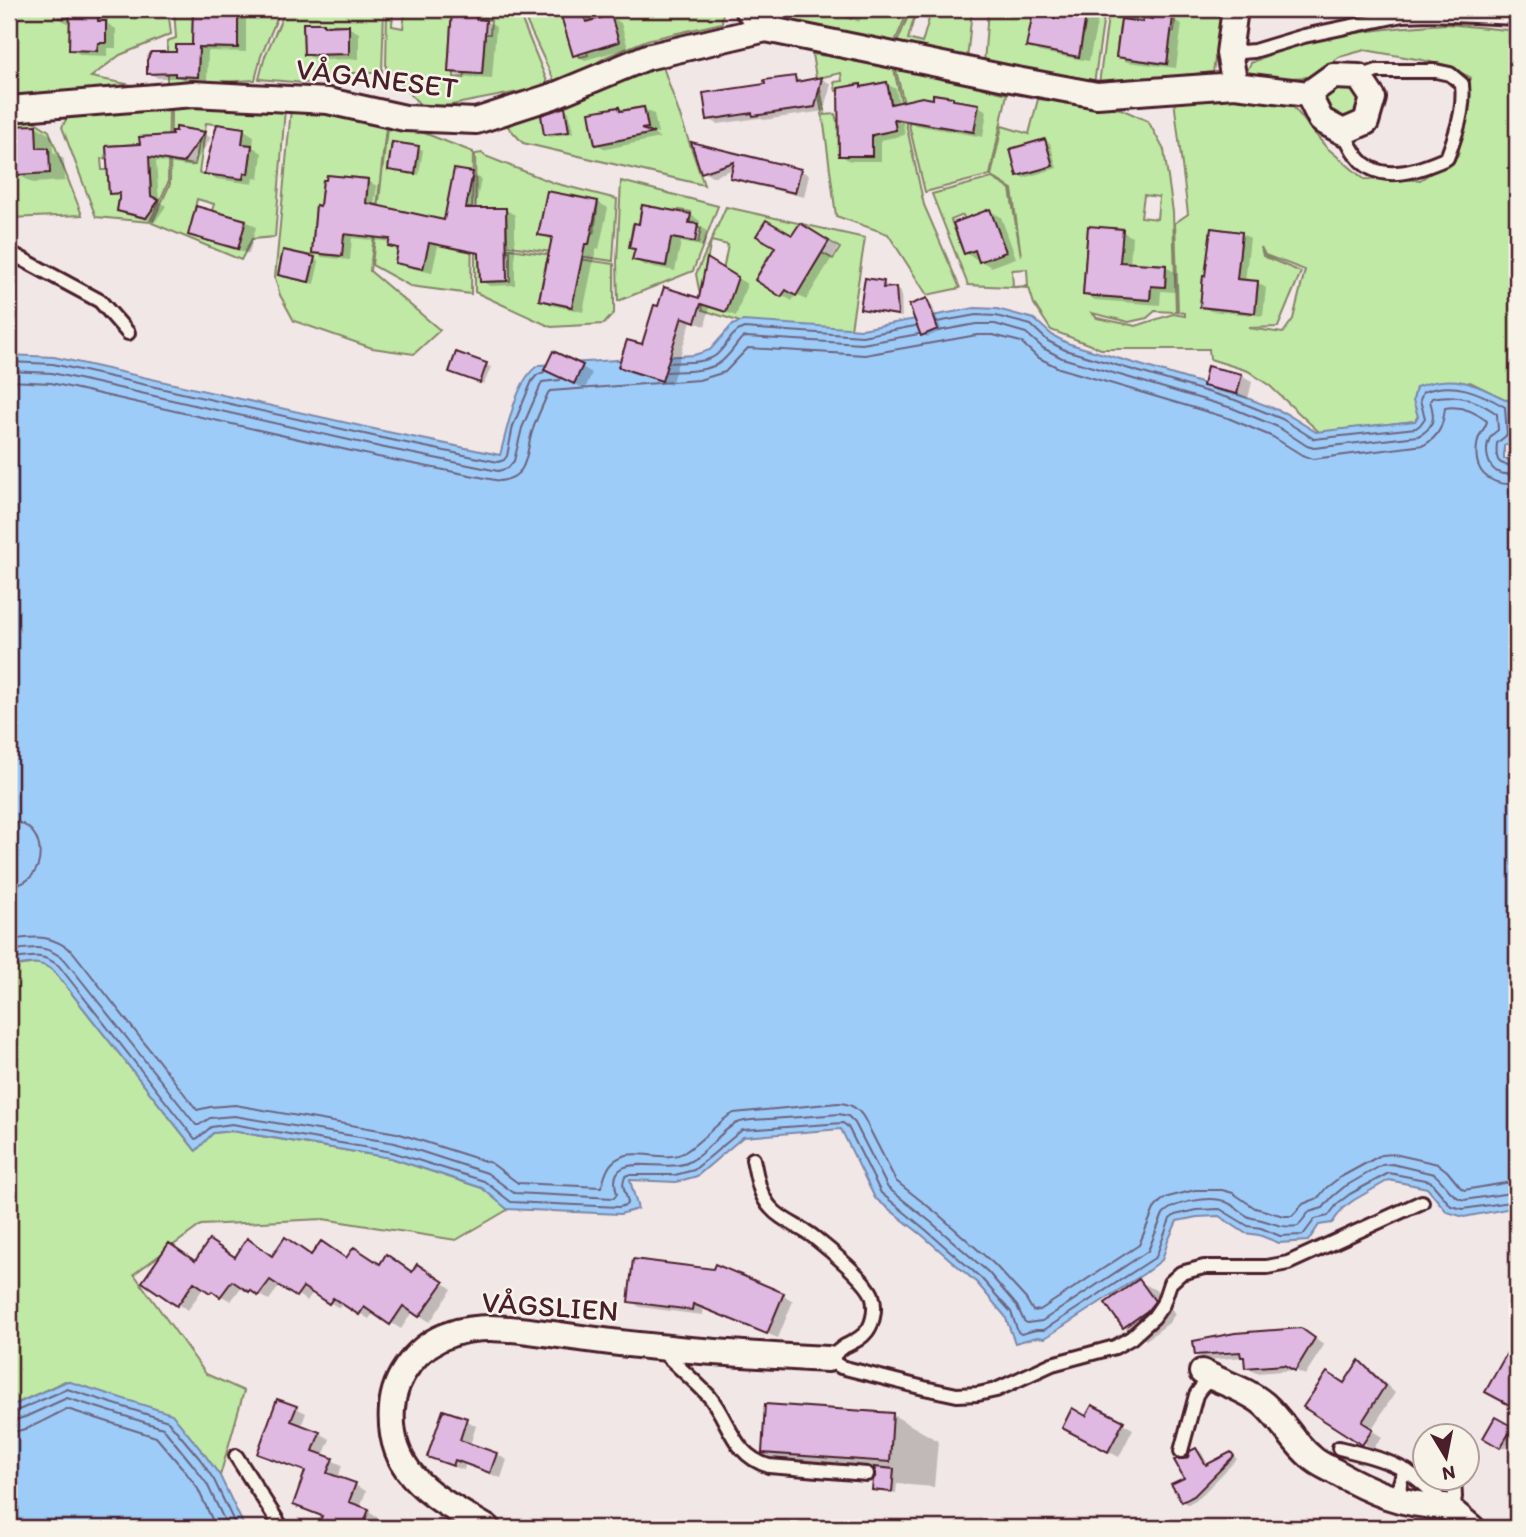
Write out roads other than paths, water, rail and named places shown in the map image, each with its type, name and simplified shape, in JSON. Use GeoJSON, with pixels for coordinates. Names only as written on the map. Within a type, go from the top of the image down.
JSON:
{"type":"FeatureCollection","features":[{"type":"Feature","properties":{"kind":"street"},"geometry":{"type":"LineString","coordinates":[[747,9],[766,29]]}},
{"type":"Feature","properties":{"kind":"street"},"geometry":{"type":"LineString","coordinates":[[1235,9],[1230,53],[1235,85]]}},
{"type":"Feature","properties":{"kind":"street","name":"VÅGANESET"},"geometry":{"type":"LineString","coordinates":[[9,109],[193,94],[328,101],[405,118],[476,121],[553,96],[647,57],[766,29],[1006,79],[1097,95],[1235,85],[1308,94]]}},
{"type":"Feature","properties":{"kind":"street"},"geometry":{"type":"LineString","coordinates":[[1333,76],[1359,77],[1373,98],[1366,122],[1343,132],[1321,120],[1308,94],[1333,76]]}},
{"type":"Feature","properties":{"kind":"street","name":"VÅGSLIEN"},"geometry":{"type":"LineString","coordinates":[[488,1528],[412,1477],[394,1444],[391,1429],[392,1406],[399,1379],[408,1364],[435,1341],[471,1329],[501,1329],[658,1347],[828,1359]]}},
{"type":"Feature","properties":{"kind":"street"},"geometry":{"type":"LineString","coordinates":[[1209,1376],[1228,1383],[1263,1403],[1312,1458],[1350,1480],[1404,1502],[1449,1509],[1472,1528]]}},
{"type":"Feature","properties":{"kind":"lane"},"geometry":{"type":"LineString","coordinates":[[1230,53],[1254,51],[1304,36],[1403,16],[1430,13],[1517,18]]}},
{"type":"Feature","properties":{"kind":"lane"},"geometry":{"type":"LineString","coordinates":[[1343,132],[1357,158],[1373,171],[1390,174],[1423,169],[1447,158],[1457,132],[1464,100],[1462,84],[1450,74],[1437,71],[1377,71],[1359,77]]}},
{"type":"Feature","properties":{"kind":"lane"},"geometry":{"type":"LineString","coordinates":[[9,251],[100,301],[128,333]]}},
{"type":"Feature","properties":{"kind":"lane"},"geometry":{"type":"LineString","coordinates":[[753,1159],[761,1194],[771,1208],[814,1237],[865,1285],[872,1296],[873,1320],[868,1330],[859,1340],[828,1359],[841,1367],[957,1395],[996,1390],[1052,1364],[1115,1347],[1131,1338],[1154,1317],[1163,1304],[1170,1283],[1181,1273],[1204,1267],[1267,1268],[1288,1263],[1422,1202]]}},
{"type":"Feature","properties":{"kind":"lane"},"geometry":{"type":"LineString","coordinates":[[658,1347],[709,1397],[736,1442],[756,1460],[769,1466],[867,1474]]}},
{"type":"Feature","properties":{"kind":"lane"},"geometry":{"type":"LineString","coordinates":[[1181,1451],[1195,1395],[1200,1387],[1208,1382],[1209,1376]]}},
{"type":"Feature","properties":{"kind":"lane"},"geometry":{"type":"LineString","coordinates":[[1339,1448],[1377,1458],[1407,1471],[1449,1509],[1455,1492]]}},
{"type":"Feature","properties":{"kind":"lane"},"geometry":{"type":"LineString","coordinates":[[236,1456],[282,1528]]}},
{"type":"Feature","properties":{"kind":"lane"},"geometry":{"type":"LineString","coordinates":[[1404,1502],[1399,1486],[1402,1475],[1407,1471]]}},
{"type":"Feature","properties":{"kind":"water"},"geometry":{"type":"Polygon","coordinates":[[[975,308],[997,309],[1034,319],[1052,335],[1067,343],[1237,394],[1285,413],[1316,432],[1415,421],[1418,416],[1413,400],[1416,387],[1443,381],[1477,386],[1513,403],[1514,445],[1504,445],[1504,459],[1517,459],[1517,1207],[1464,1217],[1447,1212],[1427,1188],[1389,1180],[1343,1208],[1332,1223],[1319,1225],[1308,1241],[1279,1243],[1245,1233],[1219,1216],[1177,1221],[1162,1260],[1145,1273],[1045,1338],[1037,1337],[1015,1343],[1005,1316],[977,1283],[875,1198],[841,1129],[743,1137],[697,1176],[676,1182],[630,1180],[638,1209],[620,1214],[507,1209],[482,1188],[391,1158],[232,1131],[213,1133],[196,1151],[54,971],[37,964],[9,967],[9,866],[13,857],[9,823],[9,355],[54,357],[500,455],[518,393],[524,381],[539,365],[694,355],[710,350],[732,325],[743,321],[862,329],[975,308]]]}},
{"type":"Feature","properties":{"kind":"water"},"geometry":{"type":"Polygon","coordinates":[[[67,1381],[172,1414],[220,1476],[245,1528],[9,1528],[9,1407],[67,1381]]]}}]}
